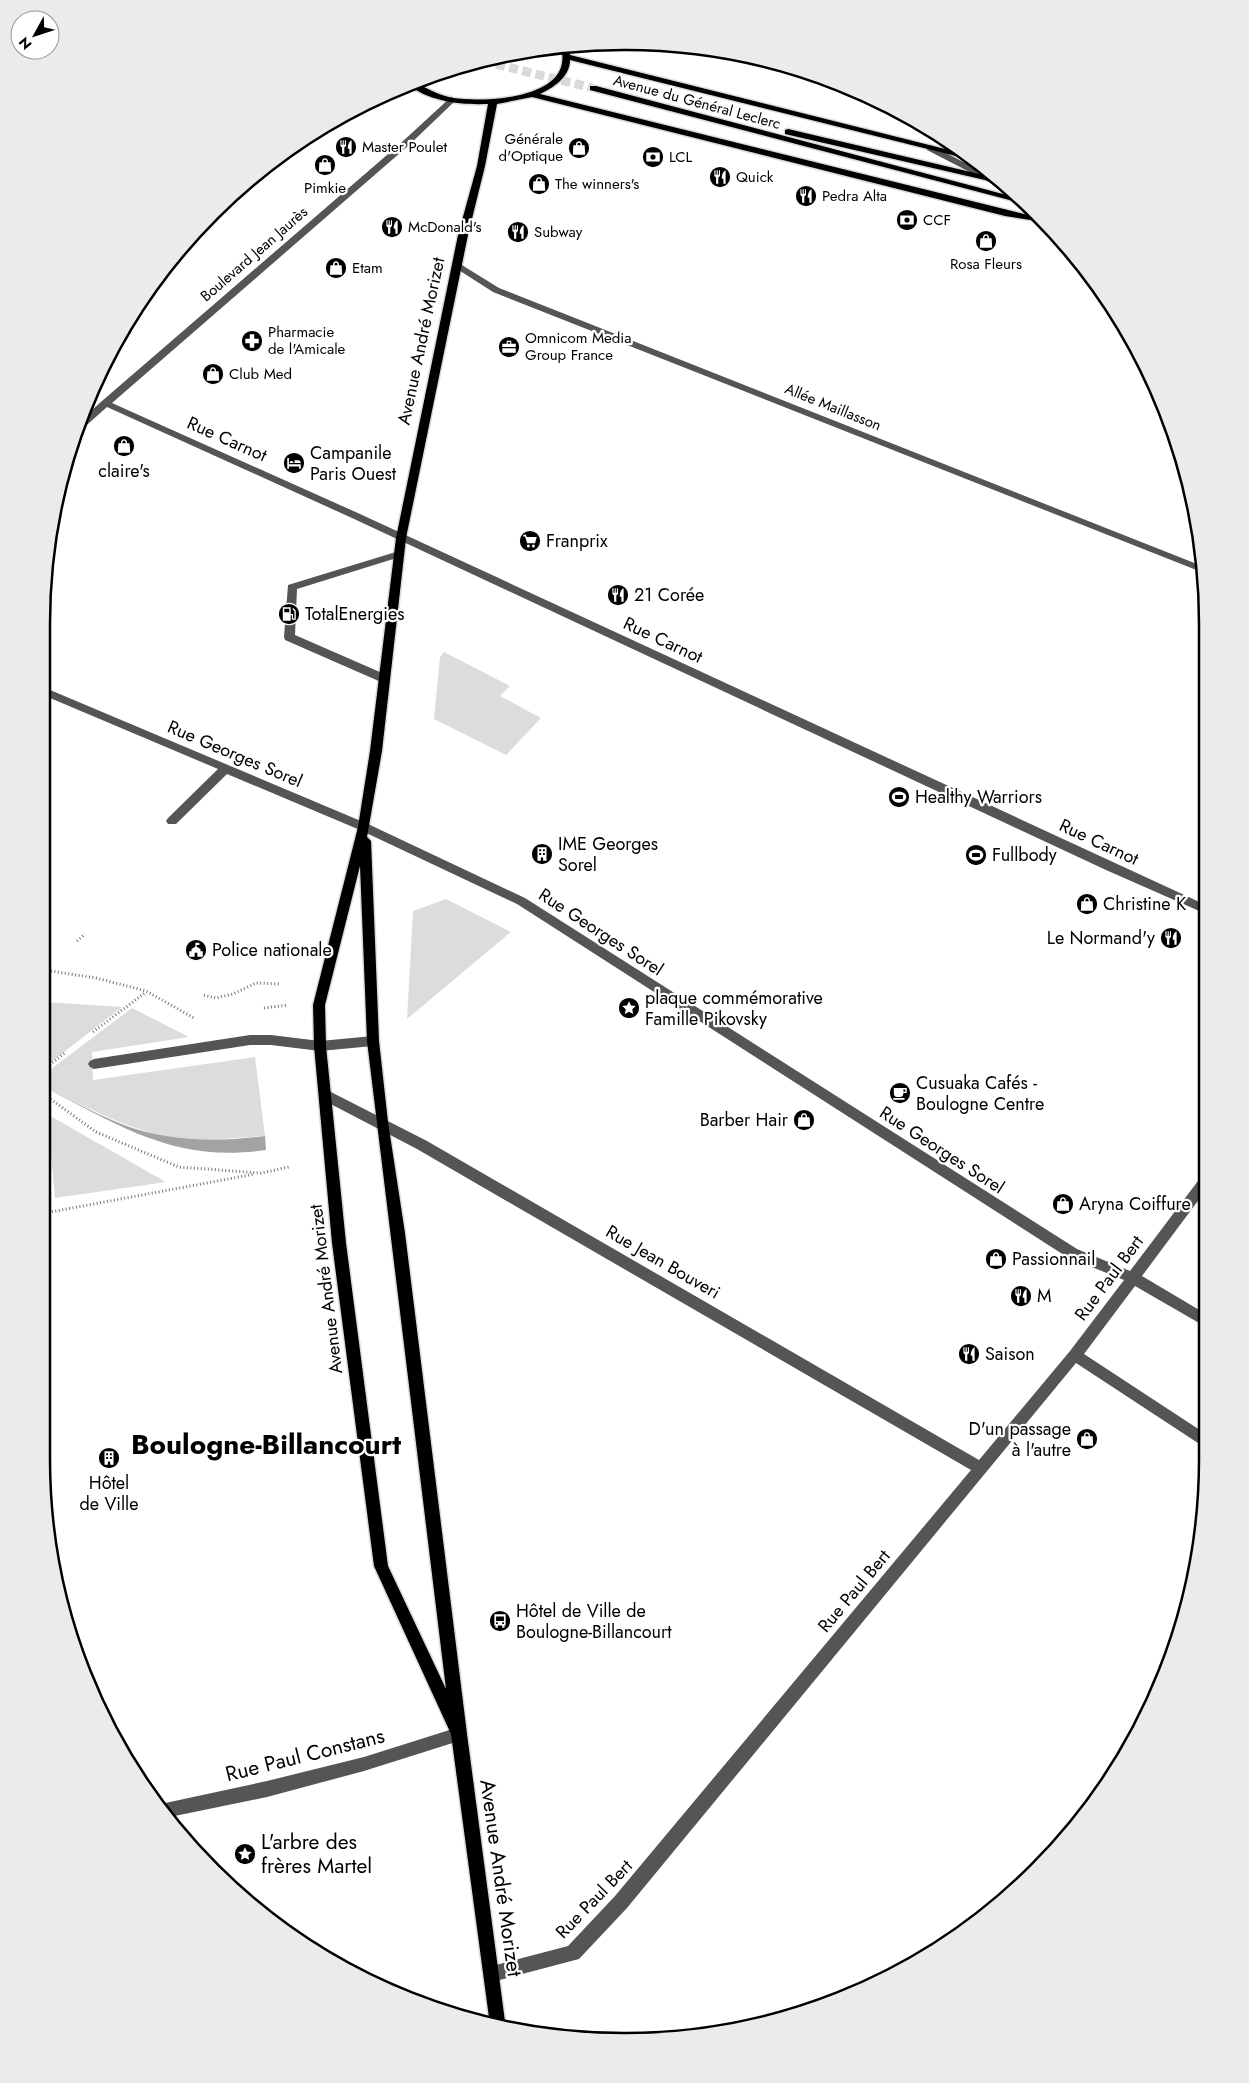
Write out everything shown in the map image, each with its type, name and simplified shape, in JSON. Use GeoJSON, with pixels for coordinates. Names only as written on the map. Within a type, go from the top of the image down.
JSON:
{"type":"FeatureCollection","features":[{"type":"Feature","properties":{"kind":"main road"},"geometry":{"type":"LineString","coordinates":[[420,88],[434,95],[451,100],[493,102],[531,94],[547,87],[559,78],[566,68],[569,57],[568,53]]}},
{"type":"Feature","properties":{"kind":"main road","name":"Avenue du Général Leclerc"},"geometry":{"type":"LineString","coordinates":[[569,57],[953,154]]}},
{"type":"Feature","properties":{"kind":"main road","name":"Avenue du Général Leclerc"},"geometry":{"type":"LineString","coordinates":[[986,179],[593,88],[1009,199]]}},
{"type":"Feature","properties":{"kind":"main road","name":"Avenue du Général Leclerc"},"geometry":{"type":"LineString","coordinates":[[531,94],[1031,218]]}},
{"type":"Feature","properties":{"kind":"main road","name":"Avenue André Morizet"},"geometry":{"type":"LineString","coordinates":[[459,1734],[380,1566],[339,1243],[320,1046],[319,1005],[364,827],[385,679],[401,538],[457,265],[481,166],[493,102]]}},
{"type":"Feature","properties":{"kind":"main road","name":"Avenue André Morizet"},"geometry":{"type":"LineString","coordinates":[[364,827],[373,1041],[382,1122],[398,1233],[459,1734],[498,2018]]}},
{"type":"Feature","properties":{"kind":"street","name":"Boulevard Jean Jaurès"},"geometry":{"type":"LineString","coordinates":[[89,417],[405,144],[451,100]]}},
{"type":"Feature","properties":{"kind":"street"},"geometry":{"type":"LineString","coordinates":[[930,148],[978,172]]}},
{"type":"Feature","properties":{"kind":"street","name":"Allée Maillasson"},"geometry":{"type":"LineString","coordinates":[[457,265],[496,290],[1196,567]]}},
{"type":"Feature","properties":{"kind":"street","name":"Rue Carnot"},"geometry":{"type":"LineString","coordinates":[[105,403],[1199,907]]}},
{"type":"Feature","properties":{"kind":"street"},"geometry":{"type":"LineString","coordinates":[[385,679],[289,637],[292,587],[399,554]]}},
{"type":"Feature","properties":{"kind":"street","name":"Rue Georges Sorel"},"geometry":{"type":"LineString","coordinates":[[50,695],[364,827],[521,901],[1072,1253],[1133,1278],[1199,1317]]}},
{"type":"Feature","properties":{"kind":"street"},"geometry":{"type":"LineString","coordinates":[[172,821],[225,768]]}},
{"type":"Feature","properties":{"kind":"street"},"geometry":{"type":"LineString","coordinates":[[94,1064],[250,1040],[271,1040],[320,1046],[373,1041]]}},
{"type":"Feature","properties":{"kind":"street","name":"Rue Jean Bouveri"},"geometry":{"type":"LineString","coordinates":[[325,1095],[382,1122],[980,1468]]}},
{"type":"Feature","properties":{"kind":"street","name":"Rue Paul Bert"},"geometry":{"type":"LineString","coordinates":[[492,1974],[573,1953],[621,1902],[1074,1355],[1199,1190]]}},
{"type":"Feature","properties":{"kind":"street"},"geometry":{"type":"LineString","coordinates":[[1074,1355],[1199,1436]]}},
{"type":"Feature","properties":{"kind":"street","name":"Rue Paul Constans"},"geometry":{"type":"LineString","coordinates":[[170,1809],[293,1782],[364,1764],[459,1734]]}},
{"type":"Feature","properties":{"kind":"path"},"geometry":{"type":"LineString","coordinates":[[77,941],[84,934]]}},
{"type":"Feature","properties":{"kind":"path"},"geometry":{"type":"LineString","coordinates":[[50,971],[96,978],[146,991],[198,1020]]}},
{"type":"Feature","properties":{"kind":"path"},"geometry":{"type":"LineString","coordinates":[[204,995],[216,998],[233,994],[256,982],[281,984]]}},
{"type":"Feature","properties":{"kind":"path"},"geometry":{"type":"LineString","coordinates":[[92,1033],[146,991]]}},
{"type":"Feature","properties":{"kind":"path"},"geometry":{"type":"LineString","coordinates":[[262,1008],[277,1005],[319,1005]]}},
{"type":"Feature","properties":{"kind":"path"},"geometry":{"type":"LineString","coordinates":[[50,1064],[68,1051]]}},
{"type":"Feature","properties":{"kind":"path"},"geometry":{"type":"LineString","coordinates":[[50,1099],[96,1132],[179,1168],[261,1173]]}},
{"type":"Feature","properties":{"kind":"path"},"geometry":{"type":"LineString","coordinates":[[50,1212],[289,1167]]}},
{"type":"Feature","properties":{"kind":"shaded area"},"geometry":{"type":"Polygon","coordinates":[[[444,652],[510,686],[500,696],[541,718],[506,755],[434,719],[440,657],[444,652]]]}},
{"type":"Feature","properties":{"kind":"shaded area"},"geometry":{"type":"Polygon","coordinates":[[[446,899],[511,932],[407,1019],[413,911],[446,899]]]}},
{"type":"Feature","properties":{"kind":"shaded area"},"geometry":{"type":"Polygon","coordinates":[[[50,1002],[122,1007],[50,1063],[50,1002]]]}},
{"type":"Feature","properties":{"kind":"shaded area"},"geometry":{"type":"Polygon","coordinates":[[[132,1008],[189,1037],[92,1052],[93,1080],[255,1057],[265,1136],[192,1140],[154,1134],[100,1114],[50,1090],[50,1070],[132,1008]]]}},
{"type":"Feature","properties":{"kind":"shaded area"},"geometry":{"type":"Polygon","coordinates":[[[50,1090],[105,1117],[141,1131],[176,1138],[212,1140],[265,1136],[266,1150],[234,1153],[178,1147],[126,1129],[50,1090]]]}},
{"type":"Feature","properties":{"kind":"shaded area"},"geometry":{"type":"Polygon","coordinates":[[[50,1116],[166,1182],[55,1198],[50,1146],[50,1116]]]}},
{"type":"Feature","properties":{"kind":"tunnel"},"geometry":{"type":"LineString","coordinates":[[498,65],[593,88]]}},
{"type":"Feature","properties":{"kind":"place","name":"Master Poulet"},"geometry":{"type":"Point","coordinates":[346,147]}},
{"type":"Feature","properties":{"kind":"place","name":"Générale d'Optique"},"geometry":{"type":"Point","coordinates":[579,148]}},
{"type":"Feature","properties":{"kind":"place","name":"LCL"},"geometry":{"type":"Point","coordinates":[653,157]}},
{"type":"Feature","properties":{"kind":"place","name":"Pimkie"},"geometry":{"type":"Point","coordinates":[325,165]}},
{"type":"Feature","properties":{"kind":"place","name":"Quick"},"geometry":{"type":"Point","coordinates":[720,177]}},
{"type":"Feature","properties":{"kind":"place","name":"The winners's"},"geometry":{"type":"Point","coordinates":[539,184]}},
{"type":"Feature","properties":{"kind":"place","name":"Pedra Alta"},"geometry":{"type":"Point","coordinates":[806,196]}},
{"type":"Feature","properties":{"kind":"place","name":"CCF"},"geometry":{"type":"Point","coordinates":[907,220]}},
{"type":"Feature","properties":{"kind":"place","name":"McDonald's"},"geometry":{"type":"Point","coordinates":[392,227]}},
{"type":"Feature","properties":{"kind":"place","name":"Subway"},"geometry":{"type":"Point","coordinates":[518,232]}},
{"type":"Feature","properties":{"kind":"place","name":"Rosa Fleurs"},"geometry":{"type":"Point","coordinates":[986,241]}},
{"type":"Feature","properties":{"kind":"place","name":"Etam"},"geometry":{"type":"Point","coordinates":[336,268]}},
{"type":"Feature","properties":{"kind":"place","name":"Pharmacie de l'Amicale"},"geometry":{"type":"Point","coordinates":[252,341]}},
{"type":"Feature","properties":{"kind":"place","name":"Omnicom Media Group France"},"geometry":{"type":"Point","coordinates":[509,347]}},
{"type":"Feature","properties":{"kind":"place","name":"Club Med"},"geometry":{"type":"Point","coordinates":[213,374]}},
{"type":"Feature","properties":{"kind":"place","name":"claire's"},"geometry":{"type":"Point","coordinates":[124,446]}},
{"type":"Feature","properties":{"kind":"place","name":"Campanile Paris Ouest"},"geometry":{"type":"Point","coordinates":[294,463]}},
{"type":"Feature","properties":{"kind":"place","name":"Franprix"},"geometry":{"type":"Point","coordinates":[530,541]}},
{"type":"Feature","properties":{"kind":"place","name":"21 Corée"},"geometry":{"type":"Point","coordinates":[618,595]}},
{"type":"Feature","properties":{"kind":"place","name":"TotalEnergies"},"geometry":{"type":"Point","coordinates":[289,614]}},
{"type":"Feature","properties":{"kind":"place","name":"Healthy Warriors"},"geometry":{"type":"Point","coordinates":[899,797]}},
{"type":"Feature","properties":{"kind":"place","name":"IME Georges Sorel"},"geometry":{"type":"Point","coordinates":[542,854]}},
{"type":"Feature","properties":{"kind":"place","name":"Fullbody"},"geometry":{"type":"Point","coordinates":[976,855]}},
{"type":"Feature","properties":{"kind":"place","name":"Christine K"},"geometry":{"type":"Point","coordinates":[1087,904]}},
{"type":"Feature","properties":{"kind":"place","name":"Le Normand'y"},"geometry":{"type":"Point","coordinates":[1171,938]}},
{"type":"Feature","properties":{"kind":"place","name":"Police nationale"},"geometry":{"type":"Point","coordinates":[196,950]}},
{"type":"Feature","properties":{"kind":"place","name":"plaque commémorative Famille Pikovsky"},"geometry":{"type":"Point","coordinates":[629,1008]}},
{"type":"Feature","properties":{"kind":"place","name":"Cusuaka Cafés - Boulogne Centre"},"geometry":{"type":"Point","coordinates":[900,1093]}},
{"type":"Feature","properties":{"kind":"place","name":"Barber Hair"},"geometry":{"type":"Point","coordinates":[804,1120]}},
{"type":"Feature","properties":{"kind":"place","name":"Aryna Coiffure"},"geometry":{"type":"Point","coordinates":[1063,1204]}},
{"type":"Feature","properties":{"kind":"place","name":"Passionnail"},"geometry":{"type":"Point","coordinates":[996,1259]}},
{"type":"Feature","properties":{"kind":"place","name":"M"},"geometry":{"type":"Point","coordinates":[1021,1296]}},
{"type":"Feature","properties":{"kind":"place","name":"Saison"},"geometry":{"type":"Point","coordinates":[969,1354]}},
{"type":"Feature","properties":{"kind":"place","name":"D'un passage à l'autre"},"geometry":{"type":"Point","coordinates":[1087,1439]}},
{"type":"Feature","properties":{"kind":"place","name":"Hôtel de Ville"},"geometry":{"type":"Point","coordinates":[109,1458]}},
{"type":"Feature","properties":{"kind":"place","name":"Hôtel de Ville de Boulogne-Billancourt"},"geometry":{"type":"Point","coordinates":[500,1621]}},
{"type":"Feature","properties":{"kind":"place","name":"L'arbre des frères Martel"},"geometry":{"type":"Point","coordinates":[245,1854]}},
{"type":"Feature","properties":{"kind":"district","name":"Boulogne-Billancourt"},"geometry":{"type":"Point","coordinates":[266,1444]}}]}
